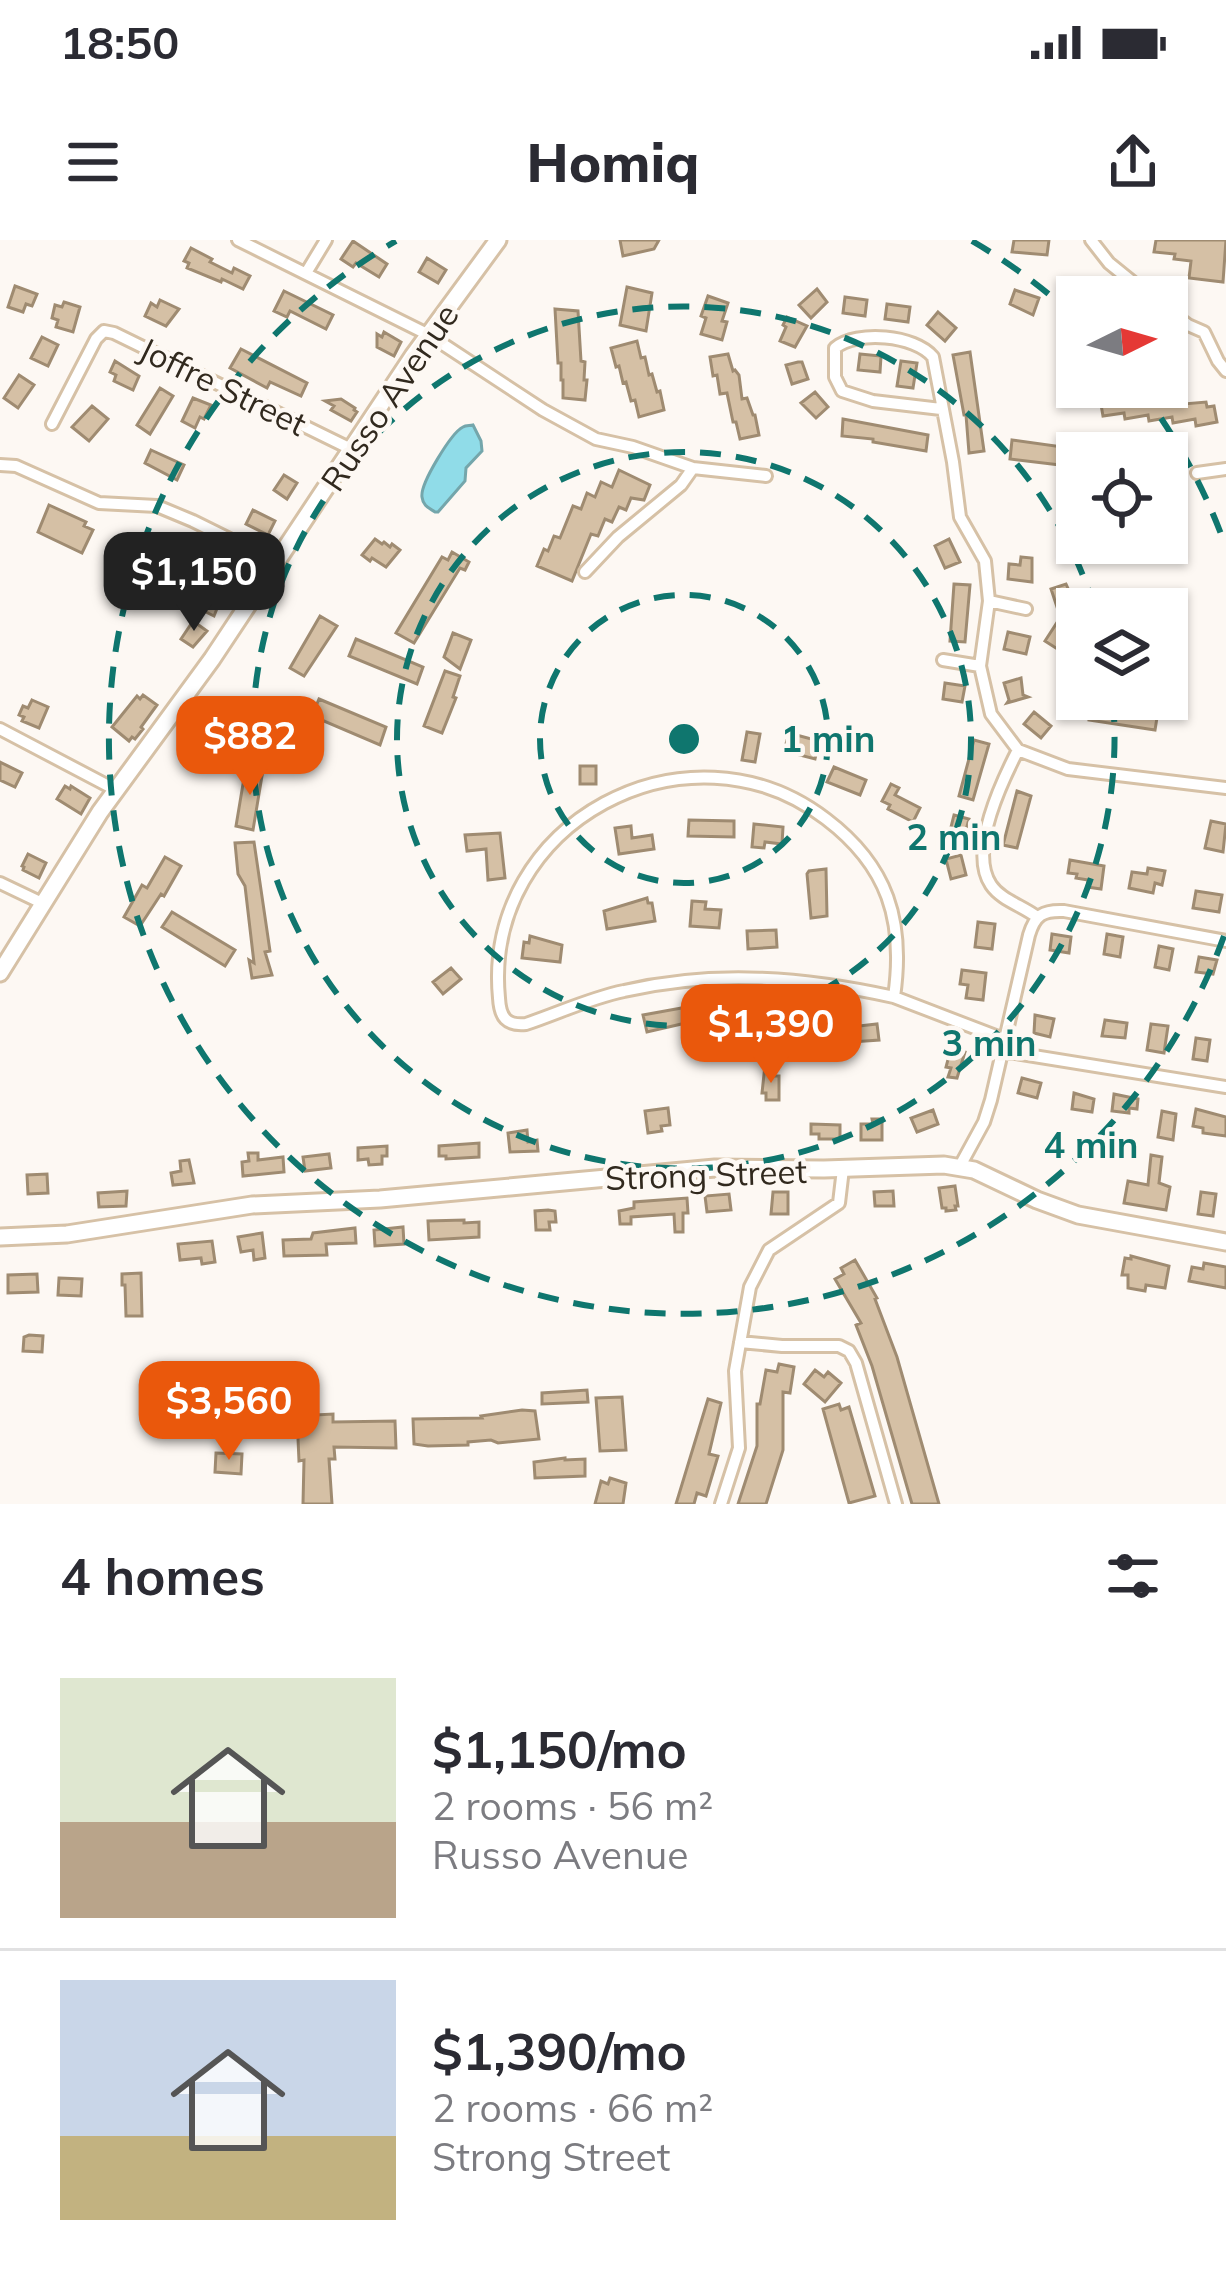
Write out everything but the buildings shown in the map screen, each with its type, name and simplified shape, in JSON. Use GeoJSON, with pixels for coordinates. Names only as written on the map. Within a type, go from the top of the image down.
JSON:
{"type":"FeatureCollection","features":[{"type":"Feature","properties":{"kind":"street"},"geometry":{"type":"LineString","coordinates":[[238,240],[429,335],[596,440],[693,468],[766,476]]}},
{"type":"Feature","properties":{"kind":"street"},"geometry":{"type":"LineString","coordinates":[[306,273],[326,240]]}},
{"type":"Feature","properties":{"kind":"street","name":"Russo Avenue"},"geometry":{"type":"LineString","coordinates":[[0,973],[116,790],[498,240]]}},
{"type":"Feature","properties":{"kind":"street"},"geometry":{"type":"LineString","coordinates":[[1091,240],[1125,276]]}},
{"type":"Feature","properties":{"kind":"street"},"geometry":{"type":"LineString","coordinates":[[1188,325],[1204,332],[1226,371]]}},
{"type":"Feature","properties":{"kind":"street","name":"Joffre Street"},"geometry":{"type":"LineString","coordinates":[[52,424],[95,339],[104,331],[351,449]]}},
{"type":"Feature","properties":{"kind":"street"},"geometry":{"type":"LineString","coordinates":[[941,409],[842,391],[835,377],[835,348],[844,340],[864,337],[915,342],[933,357],[960,518],[985,561],[989,601],[980,666],[991,714],[1018,749],[1068,769],[1226,788]]}},
{"type":"Feature","properties":{"kind":"street"},"geometry":{"type":"LineString","coordinates":[[0,465],[16,466],[99,503],[157,506],[276,562]]}},
{"type":"Feature","properties":{"kind":"street"},"geometry":{"type":"LineString","coordinates":[[585,572],[618,537],[681,485],[693,468]]}},
{"type":"Feature","properties":{"kind":"street"},"geometry":{"type":"LineString","coordinates":[[1197,473],[1226,469]]}},
{"type":"Feature","properties":{"kind":"street"},"geometry":{"type":"LineString","coordinates":[[989,601],[1026,609]]}},
{"type":"Feature","properties":{"kind":"street"},"geometry":{"type":"LineString","coordinates":[[943,660],[980,666]]}},
{"type":"Feature","properties":{"kind":"street"},"geometry":{"type":"LineString","coordinates":[[0,729],[116,790]]}},
{"type":"Feature","properties":{"kind":"street"},"geometry":{"type":"LineString","coordinates":[[1018,749],[997,792],[984,855],[992,886],[1037,916]]}},
{"type":"Feature","properties":{"kind":"street"},"geometry":{"type":"LineString","coordinates":[[894,997],[898,951],[892,908],[886,887],[863,853],[837,827],[799,801],[760,785],[700,776],[649,783],[574,821],[519,891],[502,933],[497,976],[500,1012],[514,1025],[624,991],[713,978],[791,979],[894,997],[1005,1046],[1226,1087]]}},
{"type":"Feature","properties":{"kind":"street"},"geometry":{"type":"LineString","coordinates":[[0,884],[42,903]]}},
{"type":"Feature","properties":{"kind":"street"},"geometry":{"type":"LineString","coordinates":[[1226,940],[1064,911],[1037,916],[984,1122],[960,1166],[1078,1215],[1226,1242]]}},
{"type":"Feature","properties":{"kind":"street","name":"Strong Street"},"geometry":{"type":"LineString","coordinates":[[0,1237],[88,1231],[230,1208],[670,1172],[960,1166]]}},
{"type":"Feature","properties":{"kind":"street"},"geometry":{"type":"LineString","coordinates":[[721,1504],[740,1448],[735,1371],[750,1287],[769,1250],[839,1203],[843,1169]]}},
{"type":"Feature","properties":{"kind":"street"},"geometry":{"type":"LineString","coordinates":[[740,1342],[821,1344],[849,1351],[896,1504]]}},
{"type":"Feature","properties":{"kind":"water"},"geometry":{"type":"Polygon","coordinates":[[[473,425],[482,451],[466,468],[465,481],[435,512],[423,500],[426,481],[451,439],[463,427],[473,425]]]}}]}
